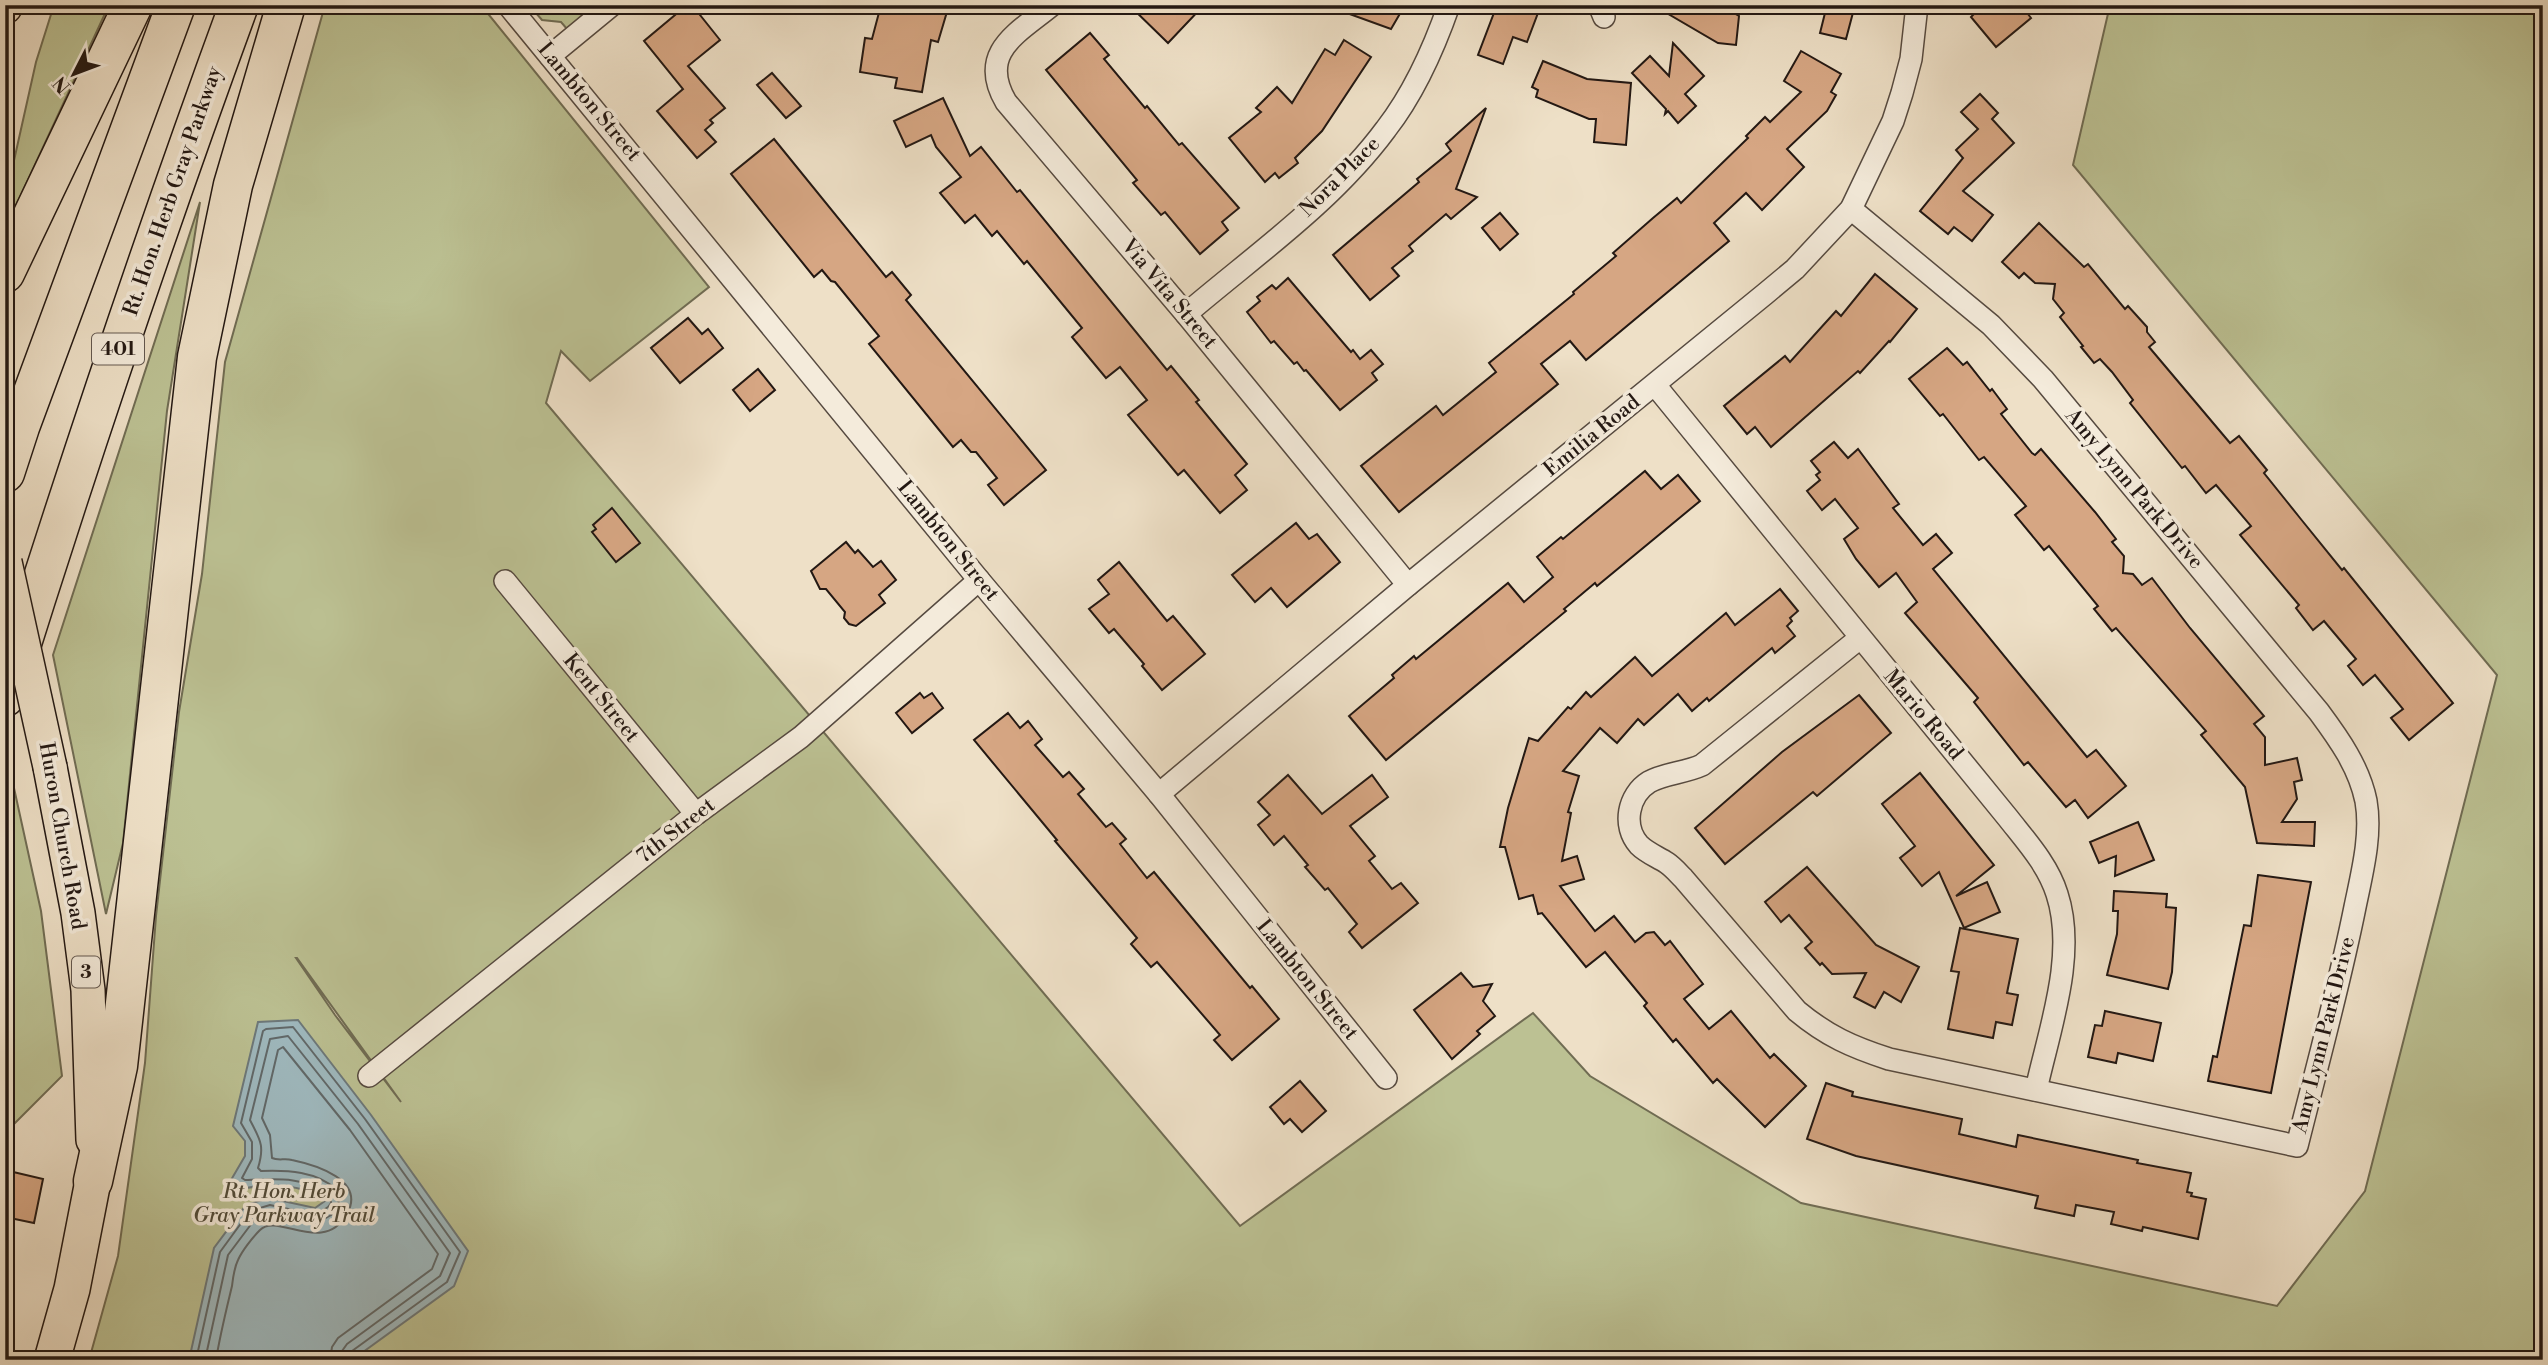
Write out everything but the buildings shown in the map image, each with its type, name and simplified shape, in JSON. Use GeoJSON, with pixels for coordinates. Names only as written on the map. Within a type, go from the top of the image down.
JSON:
{"type":"FeatureCollection","features":[{"type":"Feature","properties":{"kind":"highway"},"geometry":{"type":"LineString","coordinates":[[5,274],[133,5]]}},
{"type":"Feature","properties":{"kind":"highway"},"geometry":{"type":"LineString","coordinates":[[5,473],[176,5]]}},
{"type":"Feature","properties":{"kind":"highway","name":"Rt. Hon. Herb Gray Parkway"},"geometry":{"type":"LineString","coordinates":[[5,697],[78,464],[175,180],[239,5]]}},
{"type":"Feature","properties":{"kind":"highway"},"geometry":{"type":"LineString","coordinates":[[93,1181],[118,1066],[197,357],[233,185],[286,5]]}},
{"type":"Feature","properties":{"kind":"highway","name":"Huron Church Road"},"geometry":{"type":"LineString","coordinates":[[52,1360],[75,1277],[93,1181]]}},
{"type":"Feature","properties":{"kind":"main road","name":"Huron Church Road"},"geometry":{"type":"LineString","coordinates":[[5,562],[50,766],[78,913],[88,990],[93,1181]]}},
{"type":"Feature","properties":{"kind":"street","name":"Lambton Street"},"geometry":{"type":"LineString","coordinates":[[508,5],[979,580],[1159,794],[1386,1078]]}},
{"type":"Feature","properties":{"kind":"street"},"geometry":{"type":"LineString","coordinates":[[550,56],[612,5]]}},
{"type":"Feature","properties":{"kind":"street","name":"Via Vita Street"},"geometry":{"type":"LineString","coordinates":[[1052,5],[1009,40],[999,54],[995,69],[996,85],[1006,102],[1186,314],[1408,584]]}},
{"type":"Feature","properties":{"kind":"street","name":"Nora Place"},"geometry":{"type":"LineString","coordinates":[[1186,314],[1319,202],[1364,157],[1388,127],[1408,95],[1434,45],[1449,5]]}},
{"type":"Feature","properties":{"kind":"street","name":"Emilia Road"},"geometry":{"type":"LineString","coordinates":[[1159,794],[1408,584],[1795,269],[1852,209],[1893,121],[1910,60],[1917,5]]}},
{"type":"Feature","properties":{"kind":"street","name":"Amy Lynn Park Drive"},"geometry":{"type":"LineString","coordinates":[[1852,209],[1991,325],[2043,379],[2319,712],[2339,738],[2351,760],[2366,803],[2364,859],[2352,923],[2297,1146],[1889,1059],[1836,1040],[1817,1028],[1777,989],[1683,878],[1668,864],[1640,846],[1632,835],[1629,808],[1637,793],[1646,784],[1658,778],[1690,771],[1709,760],[1860,638]]}},
{"type":"Feature","properties":{"kind":"street","name":"Mario Road"},"geometry":{"type":"LineString","coordinates":[[1655,385],[2045,867],[2057,894],[2063,921],[2062,973],[2036,1090]]}},
{"type":"Feature","properties":{"kind":"street","name":"7th Street"},"geometry":{"type":"LineString","coordinates":[[369,1076],[696,814],[801,737],[979,580]]}},
{"type":"Feature","properties":{"kind":"street","name":"Kent Street"},"geometry":{"type":"LineString","coordinates":[[505,582],[696,814]]}},
{"type":"Feature","properties":{"kind":"green space"},"geometry":{"type":"Polygon","coordinates":[[[54,5],[109,5],[7,225],[13,165],[36,62],[54,5]]]}},
{"type":"Feature","properties":{"kind":"green space","name":"Rt. Hon. Herb Gray Parkway Trail"},"geometry":{"type":"Polygon","coordinates":[[[325,5],[481,5],[709,287],[590,381],[561,351],[546,403],[1240,1226],[1533,1013],[1590,1076],[1801,1203],[2277,1306],[2365,1191],[2497,675],[2073,165],[2110,5],[2543,5],[2543,1360],[89,1360],[118,1256],[145,1063],[156,916],[179,712],[202,574],[225,362],[325,5]],[[297,958],[335,1015],[401,1102],[297,958]]]}},
{"type":"Feature","properties":{"kind":"green space"},"geometry":{"type":"Polygon","coordinates":[[[529,5],[606,5],[574,37],[561,22],[542,20],[529,5]]]}},
{"type":"Feature","properties":{"kind":"green space"},"geometry":{"type":"Polygon","coordinates":[[[200,202],[167,411],[123,843],[106,914],[53,655],[200,202]]]}},
{"type":"Feature","properties":{"kind":"green space"},"geometry":{"type":"Polygon","coordinates":[[[12,779],[41,911],[62,1076],[5,1133],[5,801],[12,779]]]}},
{"type":"Feature","properties":{"kind":"water"},"geometry":{"type":"Polygon","coordinates":[[[298,1020],[371,1115],[468,1251],[454,1286],[352,1360],[189,1360],[214,1248],[246,1205],[269,1198],[315,1208],[325,1201],[302,1189],[289,1187],[249,1187],[224,1192],[245,1156],[245,1141],[233,1126],[258,1022],[298,1020]]]}}]}
